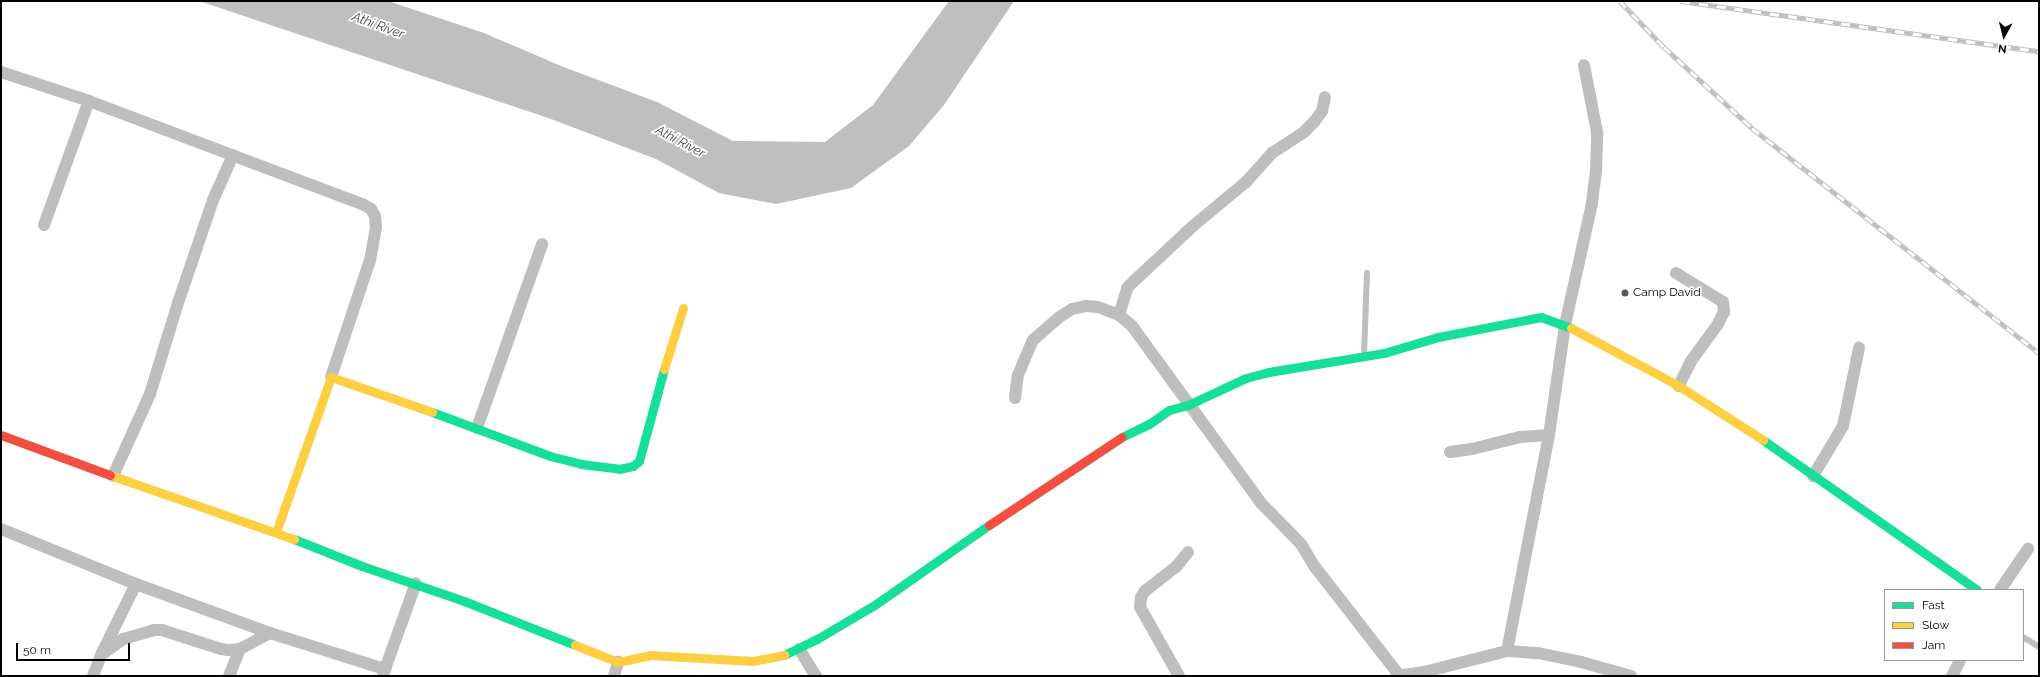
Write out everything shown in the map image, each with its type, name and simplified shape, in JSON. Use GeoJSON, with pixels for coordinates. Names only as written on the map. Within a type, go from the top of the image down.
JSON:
{"type":"FeatureCollection","features":[{"type":"Feature","properties":{"kind":"street"},"geometry":{"type":"LineString","coordinates":[[1507,651],[1549,435],[1565,325],[1592,203],[1596,170],[1597,132],[1584,64]]}},
{"type":"Feature","properties":{"kind":"street"},"geometry":{"type":"LineString","coordinates":[[1,72],[89,101],[362,204],[371,209],[375,216],[376,227],[370,260],[331,377],[276,532]]}},
{"type":"Feature","properties":{"kind":"street"},"geometry":{"type":"LineString","coordinates":[[1119,315],[1127,288],[1134,280],[1193,226],[1246,182],[1272,154],[1304,132],[1322,111],[1325,97]]}},
{"type":"Feature","properties":{"kind":"street"},"geometry":{"type":"LineString","coordinates":[[44,225],[89,101]]}},
{"type":"Feature","properties":{"kind":"street"},"geometry":{"type":"LineString","coordinates":[[113,476],[150,394],[179,300],[213,200],[233,155]]}},
{"type":"Feature","properties":{"kind":"street"},"geometry":{"type":"LineString","coordinates":[[477,428],[542,244]]}},
{"type":"Feature","properties":{"kind":"street"},"geometry":{"type":"LineString","coordinates":[[1676,273],[1719,298],[1723,302],[1724,312],[1718,324],[1692,361],[1680,386]]}},
{"type":"Feature","properties":{"kind":"street"},"geometry":{"type":"LineString","coordinates":[[1015,398],[1018,375],[1033,340],[1058,318],[1072,309],[1086,306],[1098,306],[1119,315],[1132,326],[1164,368],[1188,405],[1261,503],[1301,544],[1315,567],[1398,676],[1424,674],[1507,651],[1538,653],[1581,662],[1630,676]]}},
{"type":"Feature","properties":{"kind":"street"},"geometry":{"type":"LineString","coordinates":[[331,377],[477,428],[550,456],[581,464],[619,469],[633,466],[639,461],[644,447],[654,398],[683,308]]}},
{"type":"Feature","properties":{"kind":"street"},"geometry":{"type":"LineString","coordinates":[[1,435],[113,476],[276,532],[362,566],[416,583],[618,662],[650,655],[753,661],[770,659],[799,649],[876,604],[962,543],[1128,434],[1149,424],[1170,410],[1188,405],[1254,376],[1302,366],[1384,353],[1438,337],[1528,318],[1541,317],[1565,325],[1598,340],[1680,386],[1773,447],[1976,589]]}},
{"type":"Feature","properties":{"kind":"street"},"geometry":{"type":"LineString","coordinates":[[1813,476],[1843,426],[1859,348]]}},
{"type":"Feature","properties":{"kind":"street"},"geometry":{"type":"LineString","coordinates":[[1450,452],[1472,449],[1520,437],[1549,435]]}},
{"type":"Feature","properties":{"kind":"street"},"geometry":{"type":"LineString","coordinates":[[1,529],[136,584],[384,673],[416,583]]}},
{"type":"Feature","properties":{"kind":"street"},"geometry":{"type":"LineString","coordinates":[[2001,589],[2028,549]]}},
{"type":"Feature","properties":{"kind":"street"},"geometry":{"type":"LineString","coordinates":[[1179,676],[1144,615],[1140,606],[1140,601],[1145,591],[1176,567],[1188,552]]}},
{"type":"Feature","properties":{"kind":"street"},"geometry":{"type":"LineString","coordinates":[[93,676],[101,655],[136,584]]}},
{"type":"Feature","properties":{"kind":"street"},"geometry":{"type":"LineString","coordinates":[[101,655],[114,644],[131,636],[162,630],[221,649],[240,649],[270,633]]}},
{"type":"Feature","properties":{"kind":"street"},"geometry":{"type":"LineString","coordinates":[[229,676],[240,649]]}},
{"type":"Feature","properties":{"kind":"street"},"geometry":{"type":"LineString","coordinates":[[799,649],[816,676]]}},
{"type":"Feature","properties":{"kind":"street"},"geometry":{"type":"LineString","coordinates":[[1952,676],[1960,661]]}},
{"type":"Feature","properties":{"kind":"street"},"geometry":{"type":"LineString","coordinates":[[614,676],[618,662]]}},
{"type":"Feature","properties":{"kind":"lane"},"geometry":{"type":"LineString","coordinates":[[1364,356],[1367,273]]}},
{"type":"Feature","properties":{"kind":"lane"},"geometry":{"type":"LineString","coordinates":[[2024,638],[2039,647]]}},
{"type":"Feature","properties":{"kind":"water","name":"Athi River"},"geometry":{"type":"Polygon","coordinates":[[[199,1],[388,1],[484,33],[561,66],[657,102],[733,141],[825,142],[873,105],[949,1],[1014,1],[944,105],[909,146],[851,188],[776,204],[719,193],[656,159],[551,119],[199,1]]]}},
{"type":"Feature","properties":{"kind":"railway"},"geometry":{"type":"LineString","coordinates":[[1620,1],[1664,47],[1752,128],[2039,353]]}},
{"type":"Feature","properties":{"kind":"railway"},"geometry":{"type":"LineString","coordinates":[[1681,1],[2039,51]]}},
{"type":"Feature","properties":{"kind":"traffic: fast"},"geometry":{"type":"LineString","coordinates":[[1122,437],[1149,424],[1169,410],[1188,405],[1246,378],[1269,372],[1384,353],[1438,337],[1541,317],[1571,328]]}},
{"type":"Feature","properties":{"kind":"traffic: fast"},"geometry":{"type":"LineString","coordinates":[[432,412],[550,456],[581,464],[619,469],[633,466],[639,461],[664,369]]}},
{"type":"Feature","properties":{"kind":"traffic: fast"},"geometry":{"type":"LineString","coordinates":[[1763,440],[1976,589]]}},
{"type":"Feature","properties":{"kind":"traffic: fast"},"geometry":{"type":"LineString","coordinates":[[784,655],[817,639],[876,604],[989,525]]}},
{"type":"Feature","properties":{"kind":"traffic: fast"},"geometry":{"type":"LineString","coordinates":[[294,539],[362,566],[464,601],[575,645]]}},
{"type":"Feature","properties":{"kind":"traffic: slow"},"geometry":{"type":"LineString","coordinates":[[664,369],[683,308]]}},
{"type":"Feature","properties":{"kind":"traffic: slow"},"geometry":{"type":"LineString","coordinates":[[1571,328],[1679,386],[1763,440]]}},
{"type":"Feature","properties":{"kind":"traffic: slow"},"geometry":{"type":"LineString","coordinates":[[276,532],[331,377],[432,412]]}},
{"type":"Feature","properties":{"kind":"traffic: slow"},"geometry":{"type":"LineString","coordinates":[[110,475],[294,539]]}},
{"type":"Feature","properties":{"kind":"traffic: slow"},"geometry":{"type":"LineString","coordinates":[[575,645],[618,662],[650,655],[753,661],[784,655]]}},
{"type":"Feature","properties":{"kind":"traffic: jam"},"geometry":{"type":"LineString","coordinates":[[1,435],[110,475]]}},
{"type":"Feature","properties":{"kind":"traffic: jam"},"geometry":{"type":"LineString","coordinates":[[989,525],[1122,437]]}},
{"type":"Feature","properties":{"kind":"place","name":"Camp David"},"geometry":{"type":"Point","coordinates":[1625,293]}}]}
